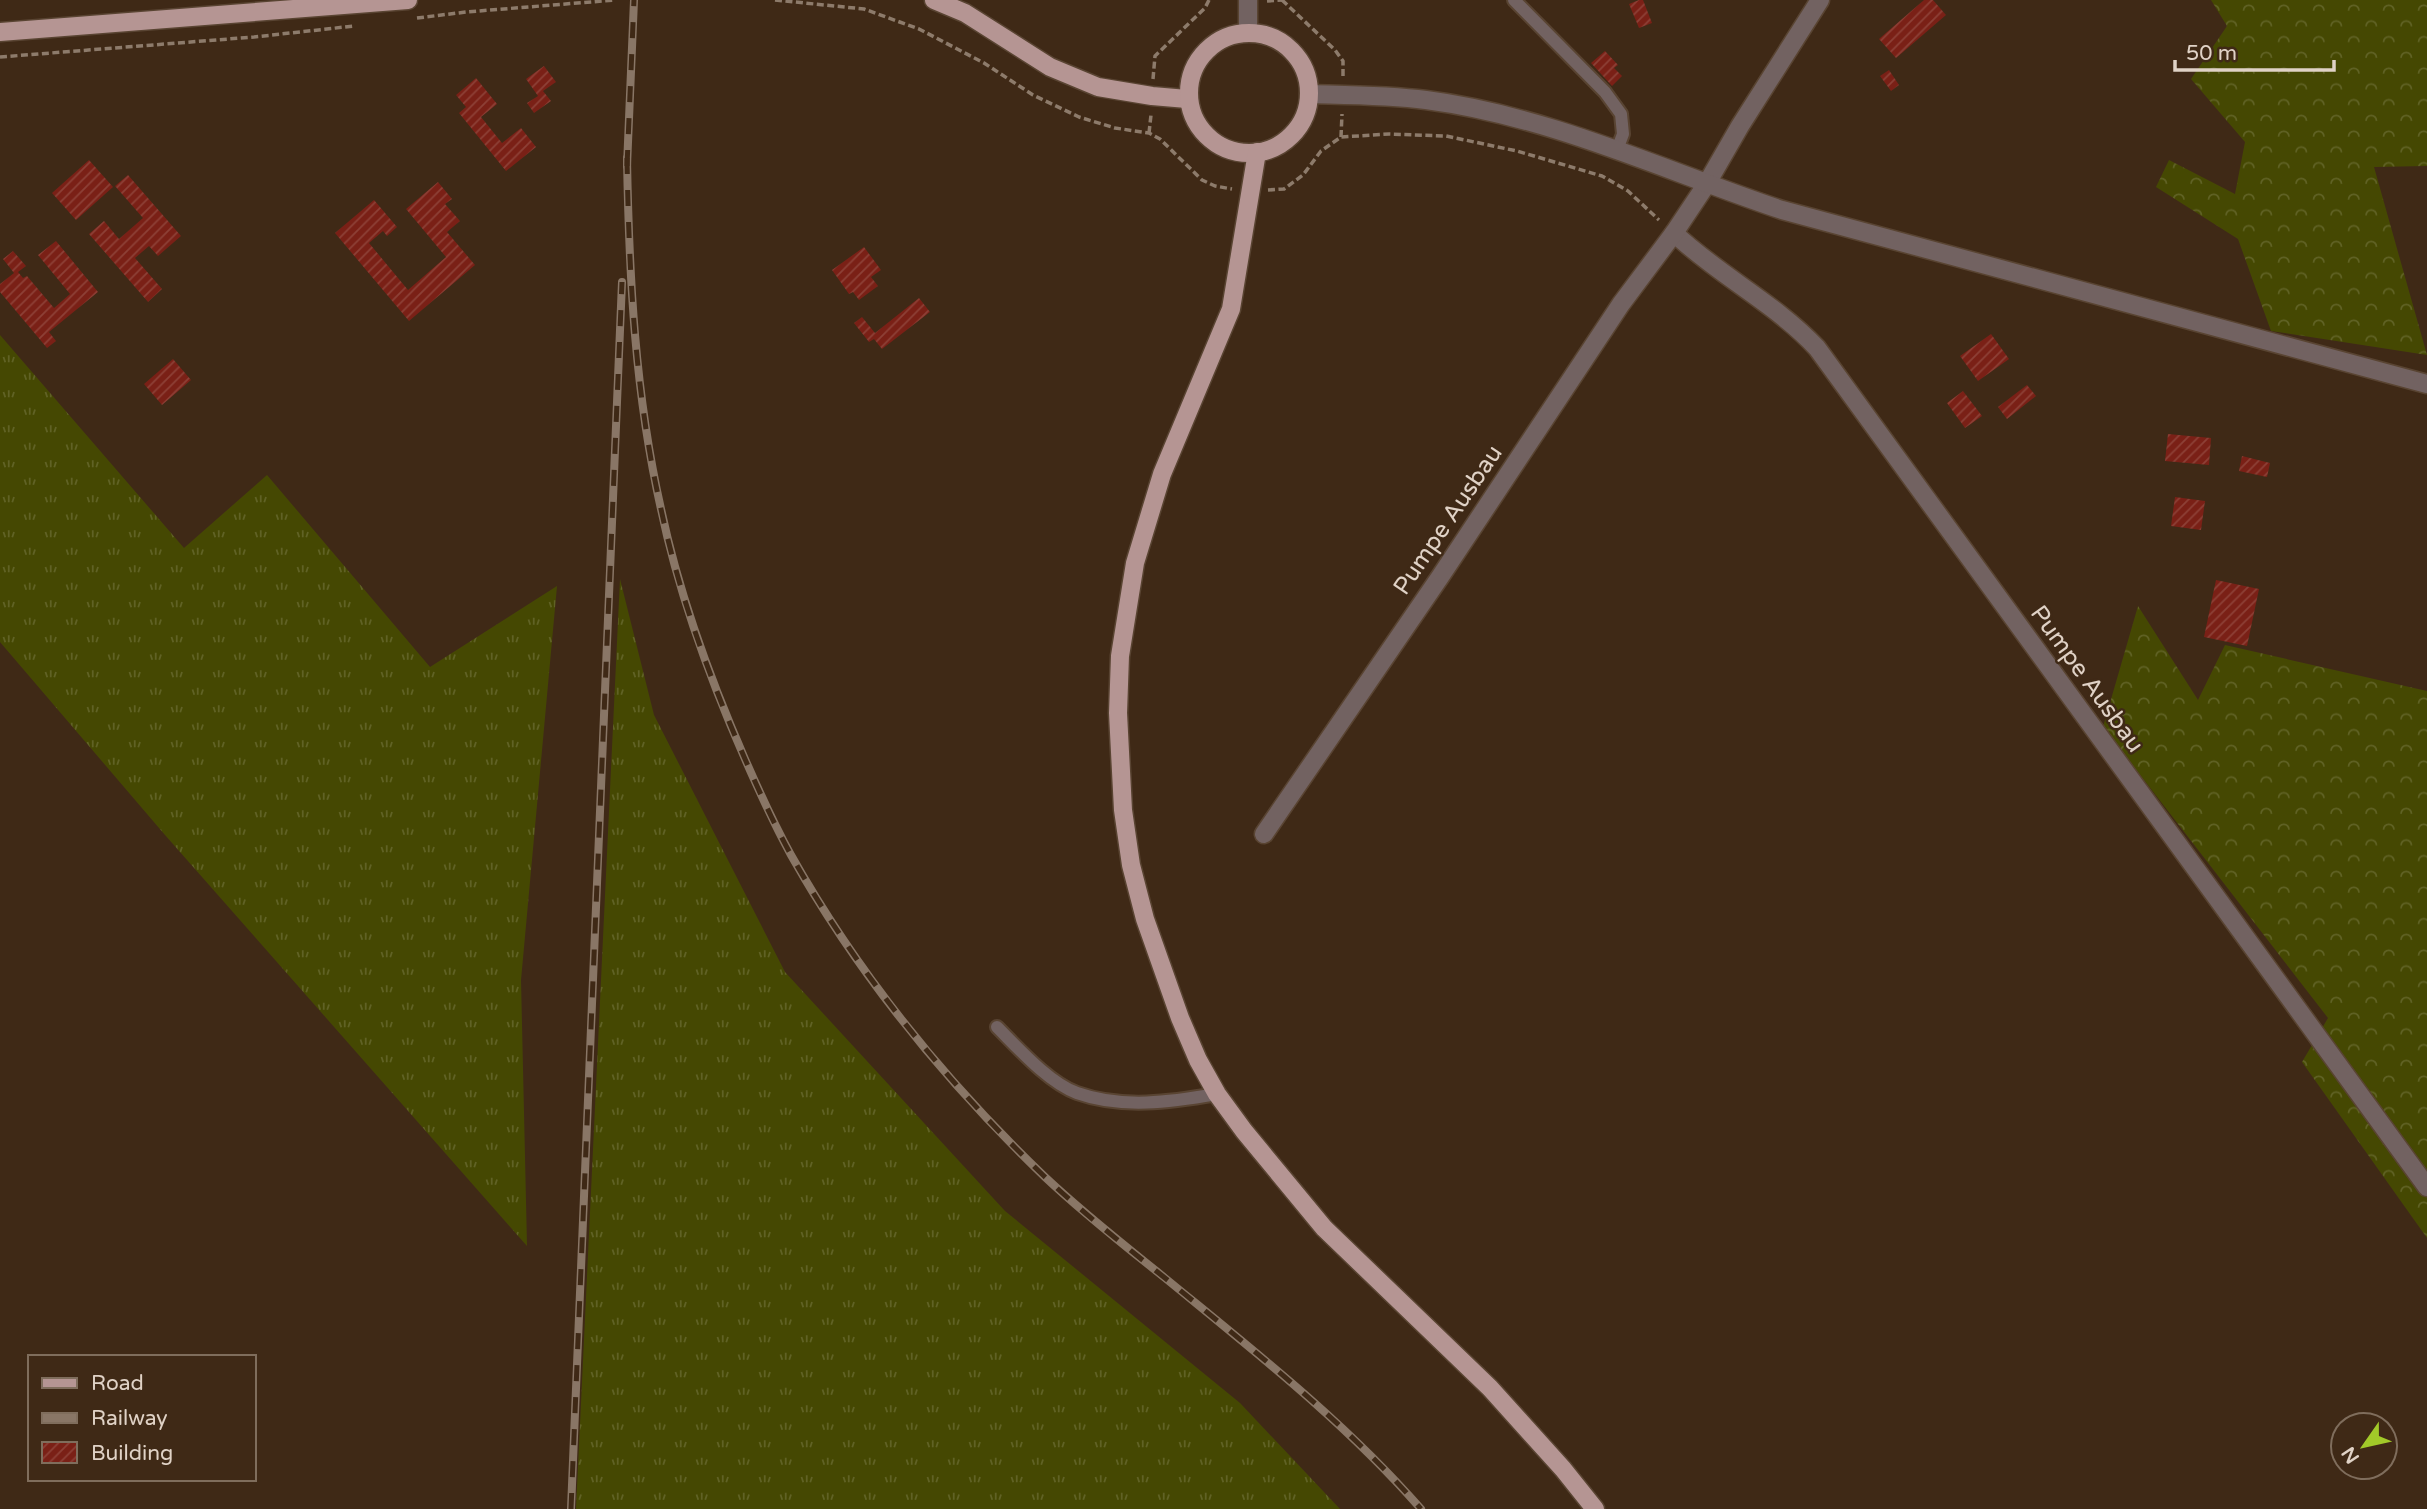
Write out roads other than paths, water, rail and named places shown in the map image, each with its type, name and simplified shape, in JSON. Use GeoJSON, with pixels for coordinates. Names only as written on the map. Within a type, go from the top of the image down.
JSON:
{"type":"FeatureCollection","features":[{"type":"Feature","properties":{"kind":"main road"},"geometry":{"type":"LineString","coordinates":[[0,32],[223,7],[408,0]]}},
{"type":"Feature","properties":{"kind":"main road"},"geometry":{"type":"LineString","coordinates":[[934,0],[965,13],[1050,67],[1098,87],[1187,99]]}},
{"type":"Feature","properties":{"kind":"main road"},"geometry":{"type":"LineString","coordinates":[[1248,32],[1279,40],[1297,56],[1307,75],[1309,94],[1304,117],[1292,135],[1278,146],[1257,152],[1240,152],[1222,146],[1206,134],[1193,117],[1187,99],[1192,73],[1205,52],[1226,37],[1248,32]]}},
{"type":"Feature","properties":{"kind":"main road"},"geometry":{"type":"LineString","coordinates":[[1257,152],[1231,309],[1162,474],[1135,563],[1120,667],[1119,759],[1131,865],[1144,919],[1198,1060],[1217,1094],[1278,1175],[1324,1228],[1490,1388],[1595,1509]]}},
{"type":"Feature","properties":{"kind":"street"},"geometry":{"type":"LineString","coordinates":[[1248,0],[1248,32]]}},
{"type":"Feature","properties":{"kind":"street","name":"Pumpe Ausbau"},"geometry":{"type":"LineString","coordinates":[[1264,834],[1433,589],[1621,304],[1706,185],[1820,0]]}},
{"type":"Feature","properties":{"kind":"street"},"geometry":{"type":"LineString","coordinates":[[1309,94],[1426,100],[1513,117],[1617,150],[1706,185],[1782,210],[2427,384]]}},
{"type":"Feature","properties":{"kind":"street","name":"Pumpe Ausbau"},"geometry":{"type":"LineString","coordinates":[[1674,233],[1698,256],[1797,327],[1817,348],[2427,1187]]}},
{"type":"Feature","properties":{"kind":"lane"},"geometry":{"type":"LineString","coordinates":[[1514,0],[1605,92],[1621,114],[1623,134],[1617,150]]}},
{"type":"Feature","properties":{"kind":"lane"},"geometry":{"type":"LineString","coordinates":[[997,1027],[1040,1070],[1075,1093],[1124,1102],[1171,1102],[1217,1094]]}},
{"type":"Feature","properties":{"kind":"railway"},"geometry":{"type":"LineString","coordinates":[[627,166],[634,0]]}},
{"type":"Feature","properties":{"kind":"railway"},"geometry":{"type":"LineString","coordinates":[[627,158],[632,291],[639,379],[652,466],[668,541],[686,605],[720,698],[756,783],[791,855],[817,899],[875,984],[973,1104],[1045,1177],[1089,1216],[1265,1360],[1330,1417],[1421,1509]]}},
{"type":"Feature","properties":{"kind":"railway"},"geometry":{"type":"LineString","coordinates":[[571,1509],[622,282]]}}]}
